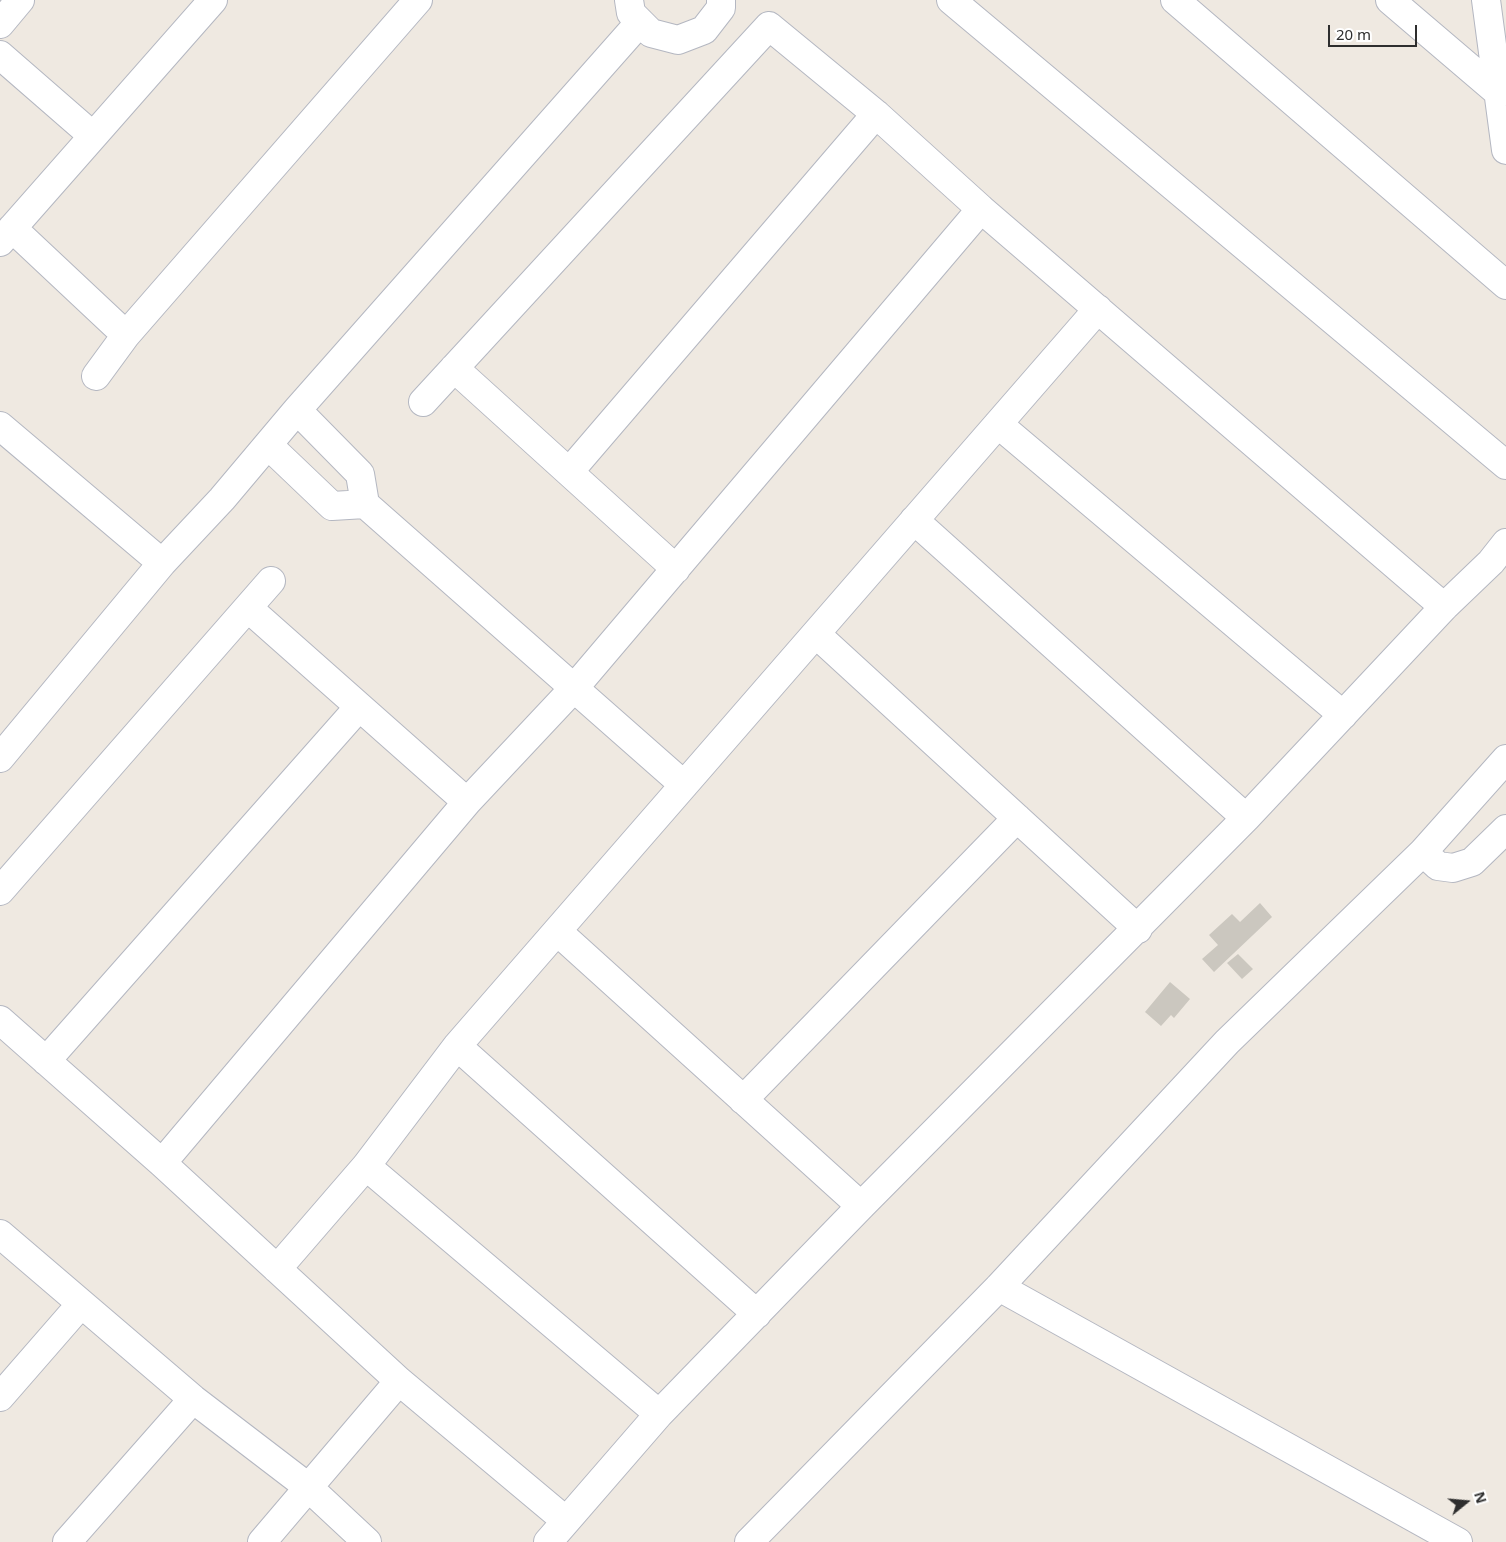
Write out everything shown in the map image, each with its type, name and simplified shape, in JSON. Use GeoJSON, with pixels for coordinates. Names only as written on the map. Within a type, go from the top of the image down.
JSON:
{"type":"FeatureCollection","features":[{"type":"Feature","properties":{"kind":"street"},"geometry":{"type":"LineString","coordinates":[[0,24],[20,0]]}},
{"type":"Feature","properties":{"kind":"street"},"geometry":{"type":"LineString","coordinates":[[126,335],[6,235],[213,0]]}},
{"type":"Feature","properties":{"kind":"street"},"geometry":{"type":"LineString","coordinates":[[96,376],[126,335],[418,0]]}},
{"type":"Feature","properties":{"kind":"street"},"geometry":{"type":"LineString","coordinates":[[0,758],[162,563],[222,499],[635,11],[651,33],[678,40],[704,30],[721,8],[721,0]]}},
{"type":"Feature","properties":{"kind":"street"},"geometry":{"type":"LineString","coordinates":[[951,0],[1506,466]]}},
{"type":"Feature","properties":{"kind":"street"},"geometry":{"type":"LineString","coordinates":[[1175,0],[1506,285]]}},
{"type":"Feature","properties":{"kind":"street"},"geometry":{"type":"LineString","coordinates":[[1390,0],[1499,93]]}},
{"type":"Feature","properties":{"kind":"street"},"geometry":{"type":"LineString","coordinates":[[1486,0],[1506,150]]}},
{"type":"Feature","properties":{"kind":"street"},"geometry":{"type":"LineString","coordinates":[[423,402],[769,26],[876,114],[981,209],[1444,607]]}},
{"type":"Feature","properties":{"kind":"street"},"geometry":{"type":"LineString","coordinates":[[0,56],[93,136]]}},
{"type":"Feature","properties":{"kind":"street"},"geometry":{"type":"LineString","coordinates":[[569,472],[876,114]]}},
{"type":"Feature","properties":{"kind":"street"},"geometry":{"type":"LineString","coordinates":[[162,1163],[467,802],[576,687],[981,209]]}},
{"type":"Feature","properties":{"kind":"street"},"geometry":{"type":"LineString","coordinates":[[277,1269],[366,1166],[457,1046],[1098,309]]}},
{"type":"Feature","properties":{"kind":"street"},"geometry":{"type":"LineString","coordinates":[[454,368],[676,569]]}},
{"type":"Feature","properties":{"kind":"street"},"geometry":{"type":"LineString","coordinates":[[298,410],[360,474],[365,504],[576,687],[684,785]]}},
{"type":"Feature","properties":{"kind":"street"},"geometry":{"type":"LineString","coordinates":[[998,424],[1342,715]]}},
{"type":"Feature","properties":{"kind":"street"},"geometry":{"type":"LineString","coordinates":[[0,426],[162,563]]}},
{"type":"Feature","properties":{"kind":"street"},"geometry":{"type":"LineString","coordinates":[[268,445],[332,506],[365,504]]}},
{"type":"Feature","properties":{"kind":"street"},"geometry":{"type":"LineString","coordinates":[[914,520],[1246,818]]}},
{"type":"Feature","properties":{"kind":"street"},"geometry":{"type":"LineString","coordinates":[[548,1542],[659,1414],[861,1206],[1138,929],[1246,818],[1444,607],[1491,562],[1506,543]]}},
{"type":"Feature","properties":{"kind":"street"},"geometry":{"type":"LineString","coordinates":[[0,891],[271,581]]}},
{"type":"Feature","properties":{"kind":"street"},"geometry":{"type":"LineString","coordinates":[[248,608],[467,802]]}},
{"type":"Feature","properties":{"kind":"street"},"geometry":{"type":"LineString","coordinates":[[816,634],[1138,929]]}},
{"type":"Feature","properties":{"kind":"street"},"geometry":{"type":"LineString","coordinates":[[46,1061],[359,706]]}},
{"type":"Feature","properties":{"kind":"street"},"geometry":{"type":"LineString","coordinates":[[749,1542],[999,1287],[1227,1042],[1423,852],[1506,759]]}},
{"type":"Feature","properties":{"kind":"street"},"geometry":{"type":"LineString","coordinates":[[743,1100],[1017,818]]}},
{"type":"Feature","properties":{"kind":"street"},"geometry":{"type":"LineString","coordinates":[[1423,852],[1438,866],[1453,868],[1472,862],[1506,829]]}},
{"type":"Feature","properties":{"kind":"street"},"geometry":{"type":"LineString","coordinates":[[558,932],[861,1206]]}},
{"type":"Feature","properties":{"kind":"street"},"geometry":{"type":"LineString","coordinates":[[0,1020],[162,1163],[399,1381],[566,1520]]}},
{"type":"Feature","properties":{"kind":"street"},"geometry":{"type":"LineString","coordinates":[[457,1046],[757,1314]]}},
{"type":"Feature","properties":{"kind":"street"},"geometry":{"type":"LineString","coordinates":[[366,1166],[659,1414]]}},
{"type":"Feature","properties":{"kind":"street"},"geometry":{"type":"LineString","coordinates":[[0,1234],[193,1399],[308,1487],[366,1542]]}},
{"type":"Feature","properties":{"kind":"street"},"geometry":{"type":"LineString","coordinates":[[999,1287],[1458,1542]]}},
{"type":"Feature","properties":{"kind":"street"},"geometry":{"type":"LineString","coordinates":[[0,1397],[81,1304]]}},
{"type":"Feature","properties":{"kind":"street"},"geometry":{"type":"LineString","coordinates":[[262,1542],[399,1381]]}},
{"type":"Feature","properties":{"kind":"street"},"geometry":{"type":"LineString","coordinates":[[67,1542],[193,1399]]}},
{"type":"Feature","properties":{"kind":"building"},"geometry":{"type":"Polygon","coordinates":[[[1260,903],[1272,917],[1214,972],[1202,959],[1218,945],[1209,935],[1232,914],[1240,922],[1260,903]]]}},
{"type":"Feature","properties":{"kind":"building"},"geometry":{"type":"Polygon","coordinates":[[[1238,954],[1253,969],[1242,979],[1227,963],[1238,954]]]}},
{"type":"Feature","properties":{"kind":"building"},"geometry":{"type":"Polygon","coordinates":[[[1170,982],[1190,999],[1174,1018],[1171,1015],[1161,1026],[1145,1012],[1170,982]]]}}]}
